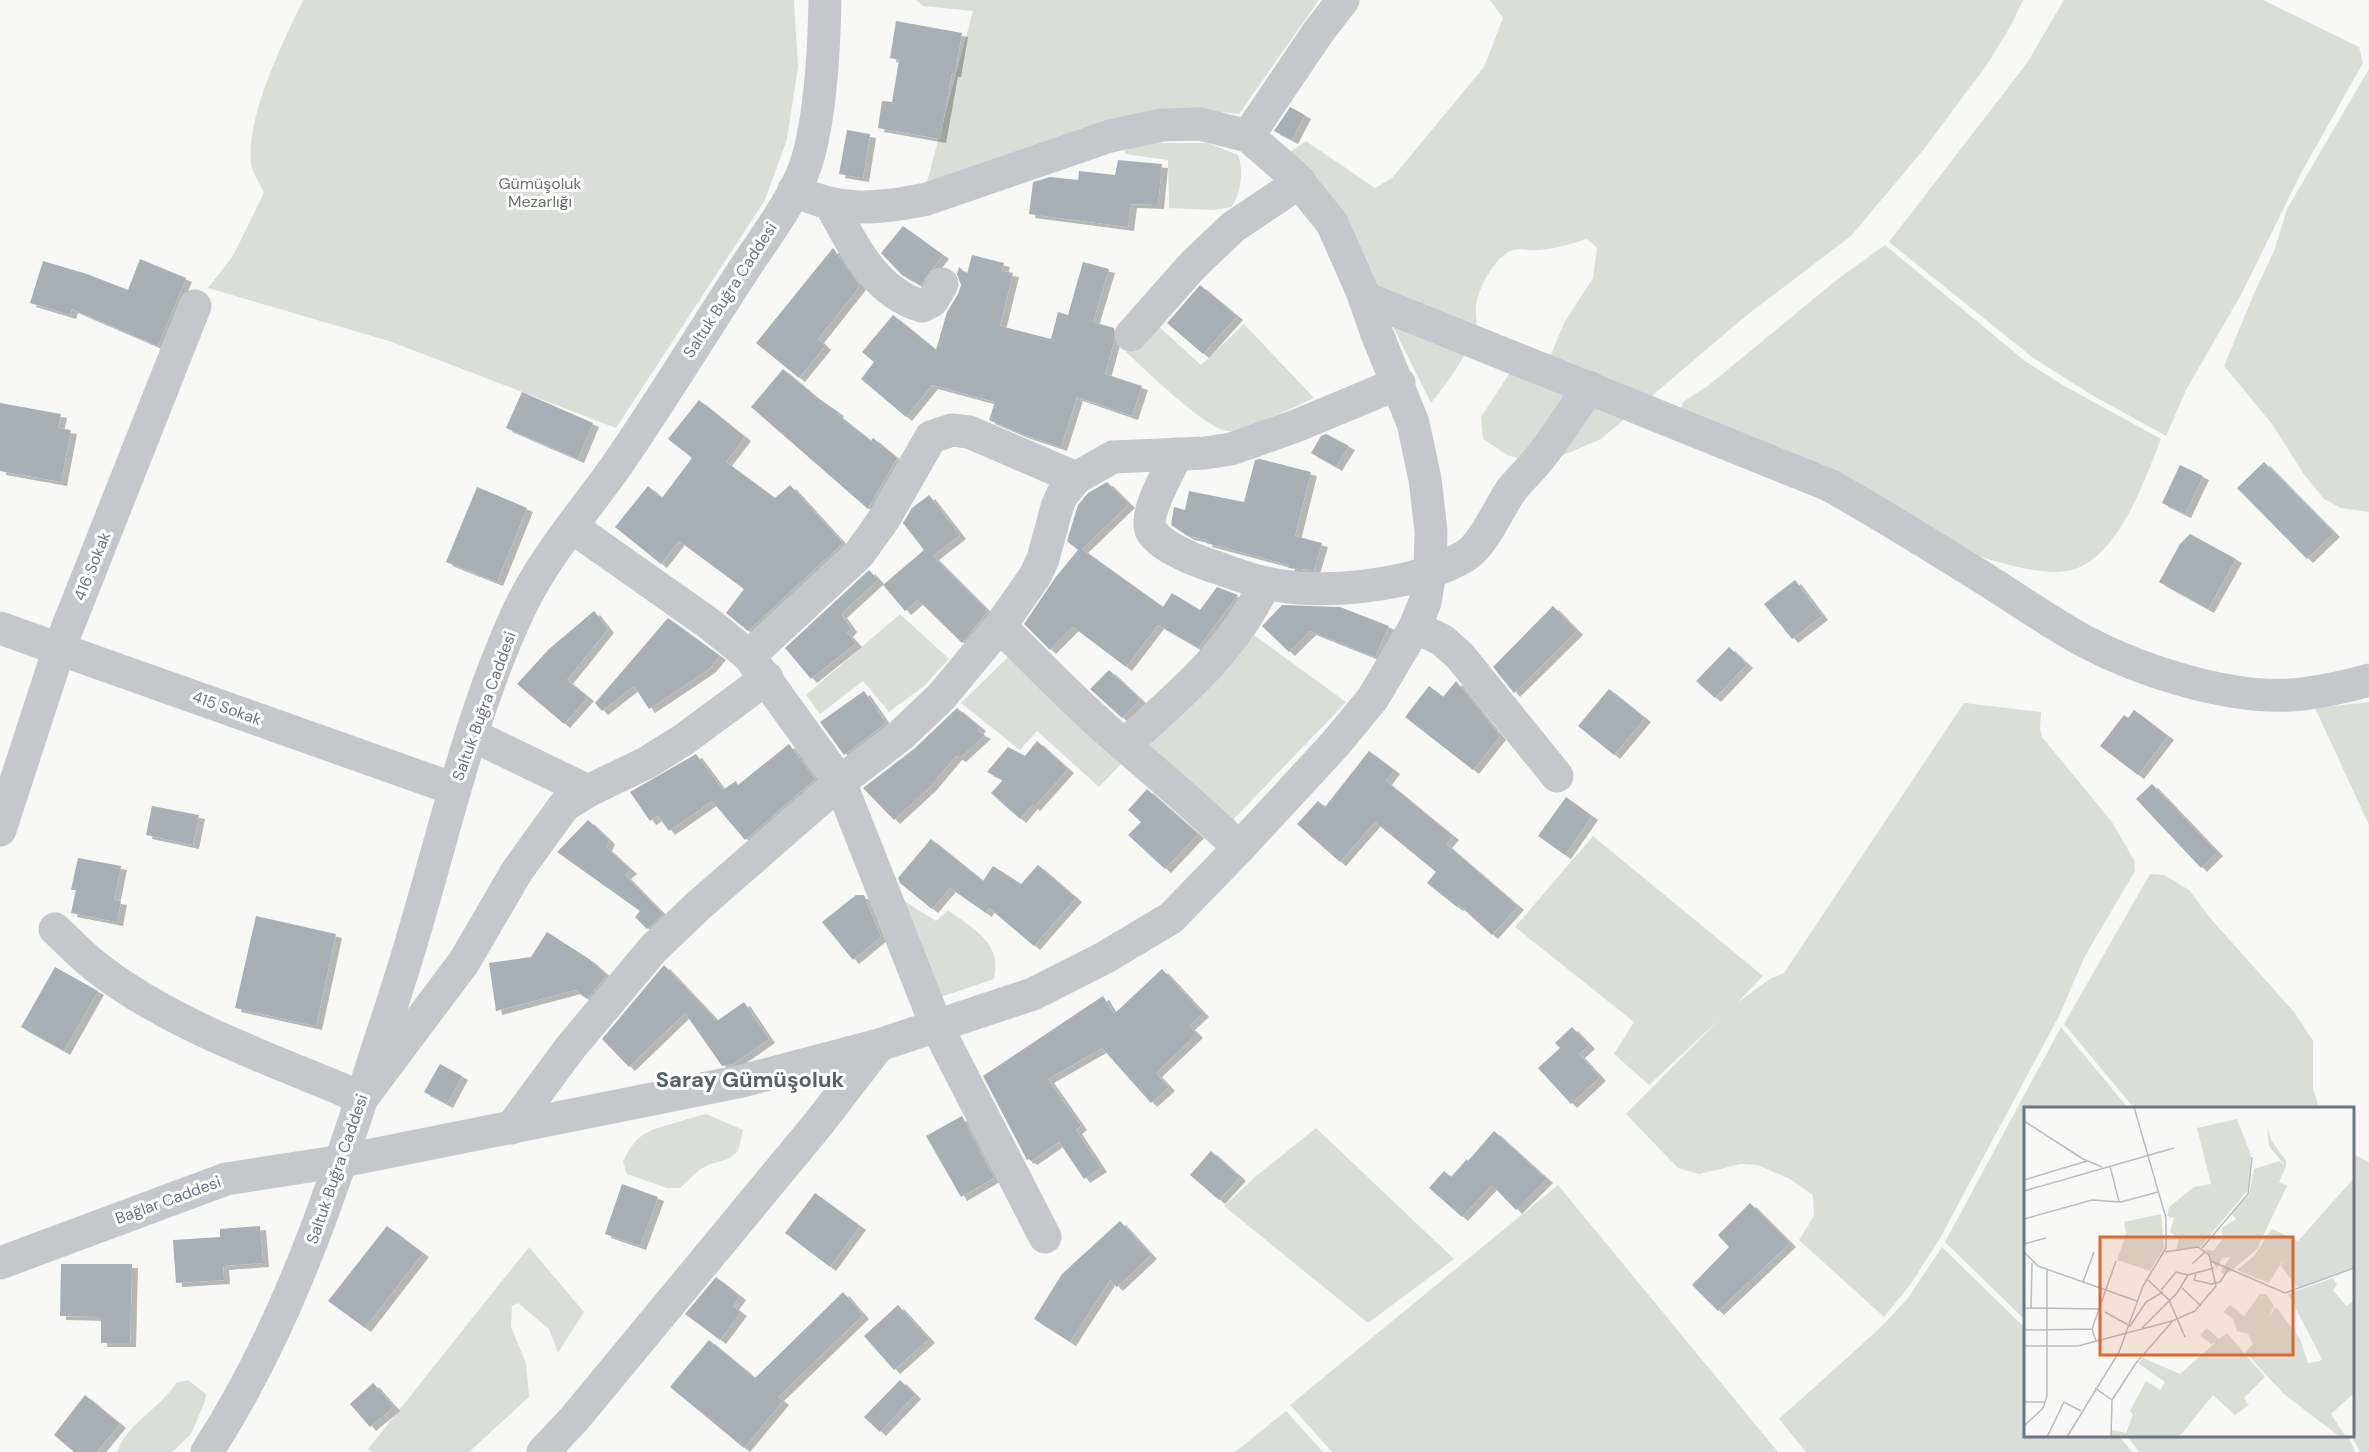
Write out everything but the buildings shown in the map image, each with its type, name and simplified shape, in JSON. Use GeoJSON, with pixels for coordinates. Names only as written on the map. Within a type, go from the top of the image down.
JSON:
{"type":"FeatureCollection","features":[{"type":"Feature","properties":{"kind":"street","name":"Saltuk Buğra Caddesi"},"geometry":{"type":"LineString","coordinates":[[207,1452],[228,1419],[270,1340],[307,1258],[342,1161],[413,938],[454,789],[496,667],[519,609],[546,562],[618,464],[794,190],[805,168],[812,138],[824,42],[825,0]]}},
{"type":"Feature","properties":{"kind":"street"},"geometry":{"type":"LineString","coordinates":[[794,190],[810,199],[831,205],[875,207],[927,199],[1110,136],[1162,125],[1200,124],[1248,136],[1319,30],[1343,0]]}},
{"type":"Feature","properties":{"kind":"street","name":"Bağlar Caddesi"},"geometry":{"type":"LineString","coordinates":[[0,1263],[226,1179],[342,1161],[742,1081],[879,1045],[936,1024],[1033,994],[1104,958],[1171,918],[1336,743],[1373,698],[1415,627],[1425,602],[1430,573],[1431,531],[1425,478],[1413,423],[1365,298],[1332,223],[1300,182],[1248,136]]}},
{"type":"Feature","properties":{"kind":"street"},"geometry":{"type":"LineString","coordinates":[[1131,335],[1194,264],[1233,227],[1300,182]]}},
{"type":"Feature","properties":{"kind":"street"},"geometry":{"type":"LineString","coordinates":[[831,205],[854,248],[869,268],[890,289],[922,306],[932,302],[942,284]]}},
{"type":"Feature","properties":{"kind":"street"},"geometry":{"type":"LineString","coordinates":[[1365,298],[1829,485],[1879,513],[2049,621],[2128,661],[2183,680],[2229,690],[2272,694],[2301,694],[2369,680]]}},
{"type":"Feature","properties":{"kind":"street","name":"416 Sokak"},"geometry":{"type":"LineString","coordinates":[[0,830],[59,649],[195,306]]}},
{"type":"Feature","properties":{"kind":"street"},"geometry":{"type":"LineString","coordinates":[[511,1128],[570,1048],[654,948],[698,906],[840,782],[917,721],[941,697],[1000,626],[1035,576],[1043,559],[1056,507],[1068,485],[1076,478],[1113,457],[1222,450],[1258,440],[1399,383]]}},
{"type":"Feature","properties":{"kind":"street"},"geometry":{"type":"LineString","coordinates":[[1177,454],[1149,519],[1151,530],[1156,537],[1190,558],[1265,583],[1296,588],[1362,586],[1430,573],[1468,555],[1486,532],[1512,490],[1541,457],[1589,387]]}},
{"type":"Feature","properties":{"kind":"street"},"geometry":{"type":"LineString","coordinates":[[55,929],[96,966],[156,1006],[213,1035],[362,1098],[464,962],[518,871],[564,806],[588,791],[646,763],[683,740],[758,667],[859,554],[884,519],[931,437],[952,430],[969,432],[1076,478]]}},
{"type":"Feature","properties":{"kind":"street"},"geometry":{"type":"LineString","coordinates":[[572,527],[711,625],[758,667],[840,782],[936,1024],[1045,1237]]}},
{"type":"Feature","properties":{"kind":"street"},"geometry":{"type":"LineString","coordinates":[[1124,745],[1176,699],[1220,654],[1243,624],[1265,583]]}},
{"type":"Feature","properties":{"kind":"street"},"geometry":{"type":"LineString","coordinates":[[1000,626],[1068,694],[1184,795],[1239,848]]}},
{"type":"Feature","properties":{"kind":"street"},"geometry":{"type":"LineString","coordinates":[[1415,627],[1442,640],[1460,656],[1557,776]]}},
{"type":"Feature","properties":{"kind":"street","name":"415 Sokak"},"geometry":{"type":"LineString","coordinates":[[0,628],[454,789]]}},
{"type":"Feature","properties":{"kind":"street"},"geometry":{"type":"LineString","coordinates":[[472,735],[588,791]]}},
{"type":"Feature","properties":{"kind":"street"},"geometry":{"type":"LineString","coordinates":[[543,1452],[606,1382],[819,1123],[879,1045]]}},
{"type":"Feature","properties":{"kind":"green space","name":"Gümüşoluk Mezarlığı"},"geometry":{"type":"Polygon","coordinates":[[[303,0],[794,0],[798,67],[787,139],[765,200],[616,428],[389,341],[208,288],[233,256],[264,193],[252,168],[253,129],[267,82],[303,0]]]}},
{"type":"Feature","properties":{"kind":"green space"},"geometry":{"type":"Polygon","coordinates":[[[916,0],[1319,0],[1239,114],[1199,110],[1141,115],[1086,127],[927,182],[973,11],[923,6],[916,0]]]}},
{"type":"Feature","properties":{"kind":"green space"},"geometry":{"type":"Polygon","coordinates":[[[1490,0],[2023,0],[1988,63],[1924,149],[1851,236],[1747,315],[1601,439],[1540,465],[1507,455],[1483,439],[1481,417],[1509,374],[1530,361],[1551,354],[1564,323],[1593,278],[1597,248],[1587,239],[1551,249],[1514,250],[1498,260],[1480,290],[1476,305],[1476,328],[1470,345],[1455,371],[1431,403],[1384,309],[1287,154],[1306,141],[1375,188],[1392,178],[1484,67],[1503,18],[1490,0]]]}},
{"type":"Feature","properties":{"kind":"green space"},"geometry":{"type":"Polygon","coordinates":[[[2064,0],[2263,0],[2359,47],[2363,63],[2300,175],[2242,293],[2186,390],[2166,436],[2090,394],[2032,357],[1889,242],[2027,63],[2064,0]]]}},
{"type":"Feature","properties":{"kind":"green space"},"geometry":{"type":"Polygon","coordinates":[[[2369,69],[2369,512],[2341,508],[2324,499],[2303,473],[2272,424],[2224,366],[2274,251],[2287,209],[2369,69]]]}},
{"type":"Feature","properties":{"kind":"green space"},"geometry":{"type":"Polygon","coordinates":[[[1147,143],[1208,143],[1238,155],[1241,181],[1232,207],[1215,210],[1169,208],[1168,160],[1125,154],[1125,146],[1147,143]]]}},
{"type":"Feature","properties":{"kind":"green space"},"geometry":{"type":"Polygon","coordinates":[[[1885,245],[2025,361],[2061,384],[2161,439],[2130,512],[2107,546],[2093,559],[2078,568],[2055,572],[2028,569],[1978,556],[1680,414],[1683,402],[1709,385],[1839,278],[1885,245]]]}},
{"type":"Feature","properties":{"kind":"green space"},"geometry":{"type":"Polygon","coordinates":[[[1155,323],[1201,365],[1244,324],[1314,398],[1246,427],[1228,431],[1218,428],[1191,410],[1126,352],[1155,323]]]}},
{"type":"Feature","properties":{"kind":"green space"},"geometry":{"type":"Polygon","coordinates":[[[900,614],[949,659],[924,686],[889,712],[863,681],[820,714],[806,695],[900,614]]]}},
{"type":"Feature","properties":{"kind":"green space"},"geometry":{"type":"Polygon","coordinates":[[[1251,633],[1346,702],[1231,822],[1144,744],[1251,633]]]}},
{"type":"Feature","properties":{"kind":"green space"},"geometry":{"type":"Polygon","coordinates":[[[1009,656],[1126,759],[1099,787],[1037,731],[1020,750],[961,703],[1009,656]]]}},
{"type":"Feature","properties":{"kind":"green space"},"geometry":{"type":"Polygon","coordinates":[[[2369,702],[2369,825],[2315,708],[2369,702]]]}},
{"type":"Feature","properties":{"kind":"green space"},"geometry":{"type":"Polygon","coordinates":[[[1964,703],[2041,712],[2042,737],[2112,822],[2134,860],[2135,871],[2085,956],[2059,1016],[1939,1240],[1910,1285],[1884,1317],[1799,1240],[1814,1216],[1813,1195],[1790,1179],[1758,1165],[1741,1164],[1699,1174],[1678,1168],[1626,1114],[1719,1020],[1649,1085],[1614,1054],[1634,1022],[1515,927],[1593,836],[1763,976],[1738,1002],[1770,979],[1784,973],[1964,703]]]}},
{"type":"Feature","properties":{"kind":"green space"},"geometry":{"type":"Polygon","coordinates":[[[2150,874],[2164,875],[2189,890],[2211,919],[2295,1013],[2313,1041],[2313,1088],[2319,1107],[2133,1107],[2064,1024],[2150,874]]]}},
{"type":"Feature","properties":{"kind":"green space"},"geometry":{"type":"Polygon","coordinates":[[[901,899],[936,921],[948,910],[976,931],[990,946],[994,956],[996,966],[994,979],[941,997],[901,899]]]}},
{"type":"Feature","properties":{"kind":"green space"},"geometry":{"type":"Polygon","coordinates":[[[2061,1027],[2127,1107],[2024,1107],[2024,1319],[1945,1242],[2061,1027]]]}},
{"type":"Feature","properties":{"kind":"green space"},"geometry":{"type":"Polygon","coordinates":[[[706,1114],[743,1130],[738,1151],[728,1159],[699,1170],[680,1188],[667,1188],[627,1174],[623,1162],[639,1138],[659,1127],[706,1114]]]}},
{"type":"Feature","properties":{"kind":"green space"},"geometry":{"type":"Polygon","coordinates":[[[1316,1128],[1454,1259],[1368,1323],[1224,1206],[1255,1177],[1316,1128]]]}},
{"type":"Feature","properties":{"kind":"green space"},"geometry":{"type":"Polygon","coordinates":[[[2354,1154],[2369,1162],[2369,1452],[2360,1452],[2352,1437],[2354,1154]]]}},
{"type":"Feature","properties":{"kind":"green space"},"geometry":{"type":"Polygon","coordinates":[[[1558,1185],[1778,1452],[1332,1452],[1290,1405],[1558,1185]]]}},
{"type":"Feature","properties":{"kind":"green space"},"geometry":{"type":"Polygon","coordinates":[[[529,1247],[584,1312],[558,1353],[549,1329],[518,1303],[512,1306],[511,1327],[526,1363],[529,1397],[469,1452],[371,1452],[368,1449],[529,1247]]]}},
{"type":"Feature","properties":{"kind":"green space"},"geometry":{"type":"Polygon","coordinates":[[[1942,1247],[2024,1327],[2024,1437],[2120,1437],[2132,1452],[1806,1452],[1779,1419],[1879,1329],[1908,1298],[1942,1247]]]}},
{"type":"Feature","properties":{"kind":"green space"},"geometry":{"type":"Polygon","coordinates":[[[188,1380],[206,1394],[191,1434],[172,1452],[117,1452],[128,1433],[176,1383],[188,1380]]]}},
{"type":"Feature","properties":{"kind":"green space"},"geometry":{"type":"Polygon","coordinates":[[[1286,1411],[1323,1452],[1235,1452],[1286,1411]]]}},
{"type":"Feature","properties":{"kind":"green space"},"geometry":{"type":"Polygon","coordinates":[[[2128,1437],[2348,1437],[2355,1452],[2139,1452],[2128,1437]]]}},
{"type":"Feature","properties":{"kind":"district","name":"Saray Gümüşoluk"},"geometry":{"type":"Point","coordinates":[750,1079]}}]}
